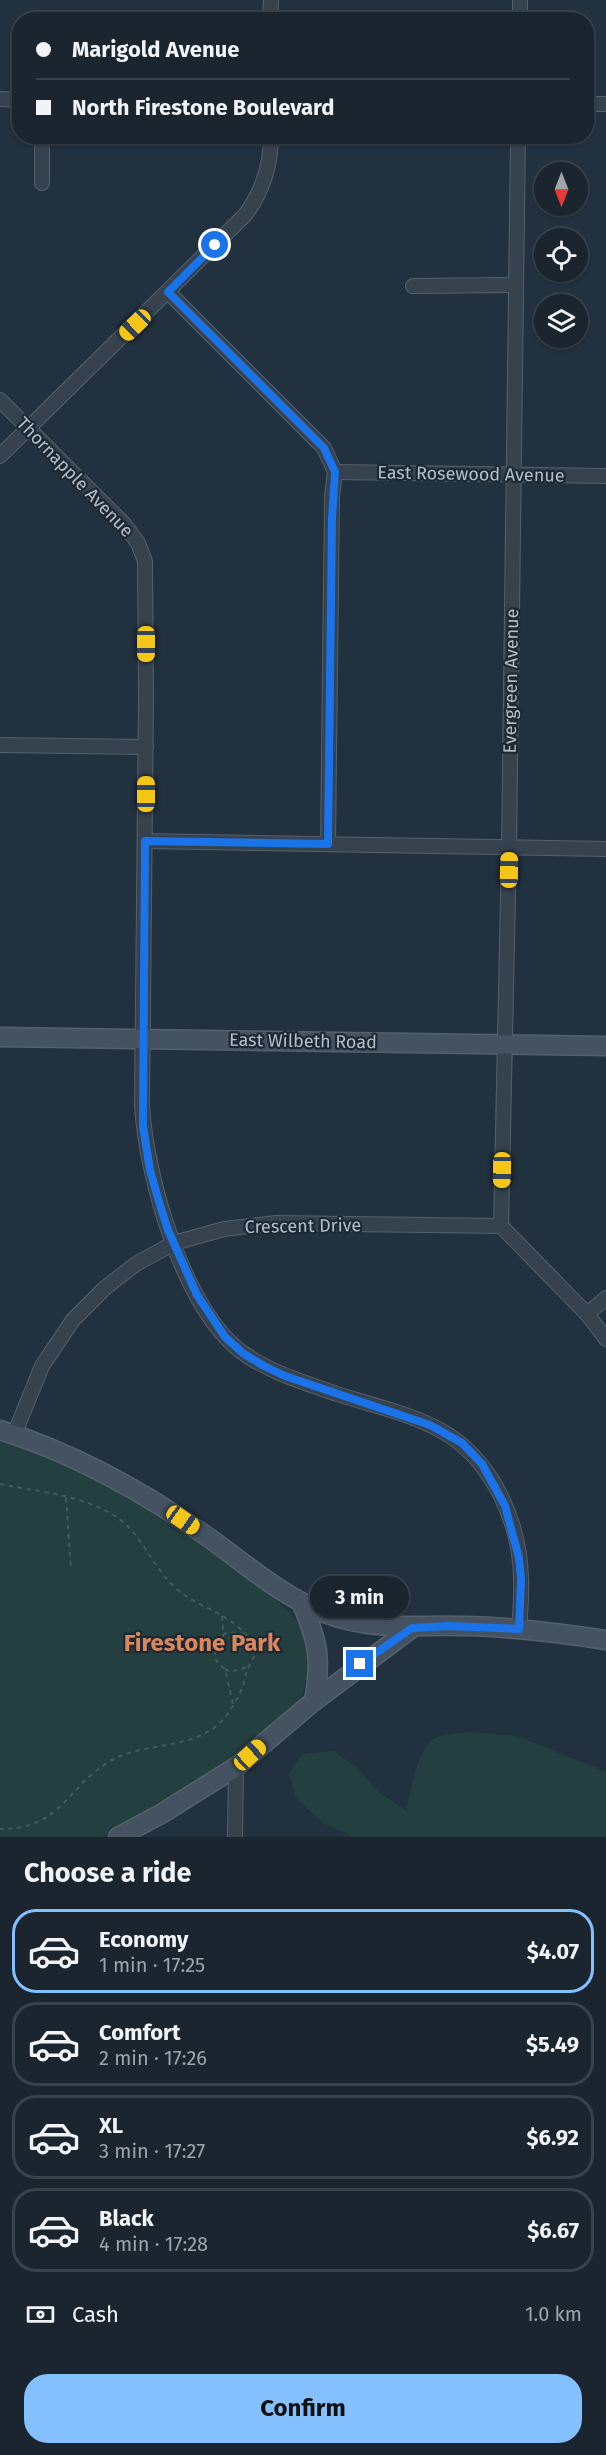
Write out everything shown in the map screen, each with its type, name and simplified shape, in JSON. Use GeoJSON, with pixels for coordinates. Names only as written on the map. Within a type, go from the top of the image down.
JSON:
{"type":"FeatureCollection","features":[{"type":"Feature","properties":{"kind":"street"},"geometry":{"type":"LineString","coordinates":[[42,144],[42,183]]}},
{"type":"Feature","properties":{"kind":"street"},"geometry":{"type":"LineString","coordinates":[[0,456],[168,292],[252,205],[262,187],[268,169],[270,144]]}},
{"type":"Feature","properties":{"kind":"street","name":"Evergreen Avenue"},"geometry":{"type":"LineString","coordinates":[[501,1226],[509,848],[518,144]]}},
{"type":"Feature","properties":{"kind":"street"},"geometry":{"type":"LineString","coordinates":[[413,286],[516,285]]}},
{"type":"Feature","properties":{"kind":"street"},"geometry":{"type":"LineString","coordinates":[[168,292],[324,448],[335,472],[332,508],[328,844]]}},
{"type":"Feature","properties":{"kind":"street","name":"Thornapple Avenue"},"geometry":{"type":"LineString","coordinates":[[0,400],[124,524],[142,552],[146,579],[143,1126],[150,1170],[174,1243],[203,1308],[225,1337],[244,1354],[285,1376],[430,1425],[462,1443],[482,1464],[505,1506],[519,1558],[521,1579],[519,1629]]}},
{"type":"Feature","properties":{"kind":"street","name":"East Rosewood Avenue"},"geometry":{"type":"LineString","coordinates":[[335,472],[606,476]]}},
{"type":"Feature","properties":{"kind":"street"},"geometry":{"type":"LineString","coordinates":[[0,745],[146,747]]}},
{"type":"Feature","properties":{"kind":"street"},"geometry":{"type":"LineString","coordinates":[[145,841],[606,849]]}},
{"type":"Feature","properties":{"kind":"street","name":"East Wilbeth Road"},"geometry":{"type":"LineString","coordinates":[[0,1037],[606,1046]]}},
{"type":"Feature","properties":{"kind":"street","name":"Crescent Drive"},"geometry":{"type":"LineString","coordinates":[[7,1433],[42,1366],[73,1320],[105,1288],[136,1264],[174,1243],[224,1229],[276,1223],[501,1226]]}},
{"type":"Feature","properties":{"kind":"street"},"geometry":{"type":"LineString","coordinates":[[501,1226],[587,1314],[606,1339]]}},
{"type":"Feature","properties":{"kind":"street"},"geometry":{"type":"LineString","coordinates":[[587,1314],[606,1298]]}},
{"type":"Feature","properties":{"kind":"street"},"geometry":{"type":"LineString","coordinates":[[7,1433],[82,1463],[165,1507],[262,1578],[301,1602],[354,1622],[412,1628],[448,1626],[519,1629],[606,1640]]}},
{"type":"Feature","properties":{"kind":"street"},"geometry":{"type":"LineString","coordinates":[[301,1602],[319,1653],[319,1676],[314,1701]]}},
{"type":"Feature","properties":{"kind":"street"},"geometry":{"type":"LineString","coordinates":[[118,1837],[161,1814],[236,1767],[314,1701],[412,1628]]}},
{"type":"Feature","properties":{"kind":"street"},"geometry":{"type":"LineString","coordinates":[[235,1837],[236,1767]]}},
{"type":"Feature","properties":{"kind":"path"},"geometry":{"type":"LineString","coordinates":[[0,1484],[66,1497],[100,1510],[125,1525],[168,1581],[195,1603],[234,1621],[255,1644],[252,1662],[247,1667],[230,1672],[218,1664],[215,1646],[223,1635],[222,1616]]}},
{"type":"Feature","properties":{"kind":"path"},"geometry":{"type":"LineString","coordinates":[[66,1497],[71,1570]]}},
{"type":"Feature","properties":{"kind":"path"},"geometry":{"type":"LineString","coordinates":[[223,1635],[237,1632],[245,1634]]}},
{"type":"Feature","properties":{"kind":"path"},"geometry":{"type":"LineString","coordinates":[[0,1829],[26,1826],[50,1816],[105,1764],[132,1752],[195,1737],[215,1727],[241,1690],[247,1667]]}},
{"type":"Feature","properties":{"kind":"path"},"geometry":{"type":"LineString","coordinates":[[225,1669],[233,1704]]}},
{"type":"Feature","properties":{"kind":"green space","name":"Firestone Park"},"geometry":{"type":"Polygon","coordinates":[[[0,1439],[79,1472],[117,1491],[155,1512],[226,1559],[292,1614],[301,1628],[308,1652],[310,1668],[303,1694],[287,1714],[218,1769],[125,1826],[102,1837],[0,1837],[0,1439]]]}},
{"type":"Feature","properties":{"kind":"green space"},"geometry":{"type":"Polygon","coordinates":[[[468,1732],[517,1736],[606,1772],[606,1837],[353,1837],[323,1823],[296,1798],[289,1774],[302,1754],[333,1751],[358,1768],[378,1792],[406,1810],[419,1761],[428,1744],[438,1737],[468,1732]]]}},
{"type":"Feature","properties":{"kind":"district","name":"Firestone Park"},"geometry":{"type":"Point","coordinates":[202,1643]}},
{"type":"Feature","properties":{"kind":"route"},"geometry":{"type":"LineString","coordinates":[[215,245],[168,292],[324,448],[335,472],[332,496],[328,844],[145,841],[142,1105],[150,1170],[168,1230],[197,1295],[203,1308],[225,1337],[244,1354],[285,1376],[430,1425],[462,1443],[482,1464],[505,1506],[519,1558],[521,1579],[519,1629],[469,1626],[412,1628],[360,1664]]}}]}
